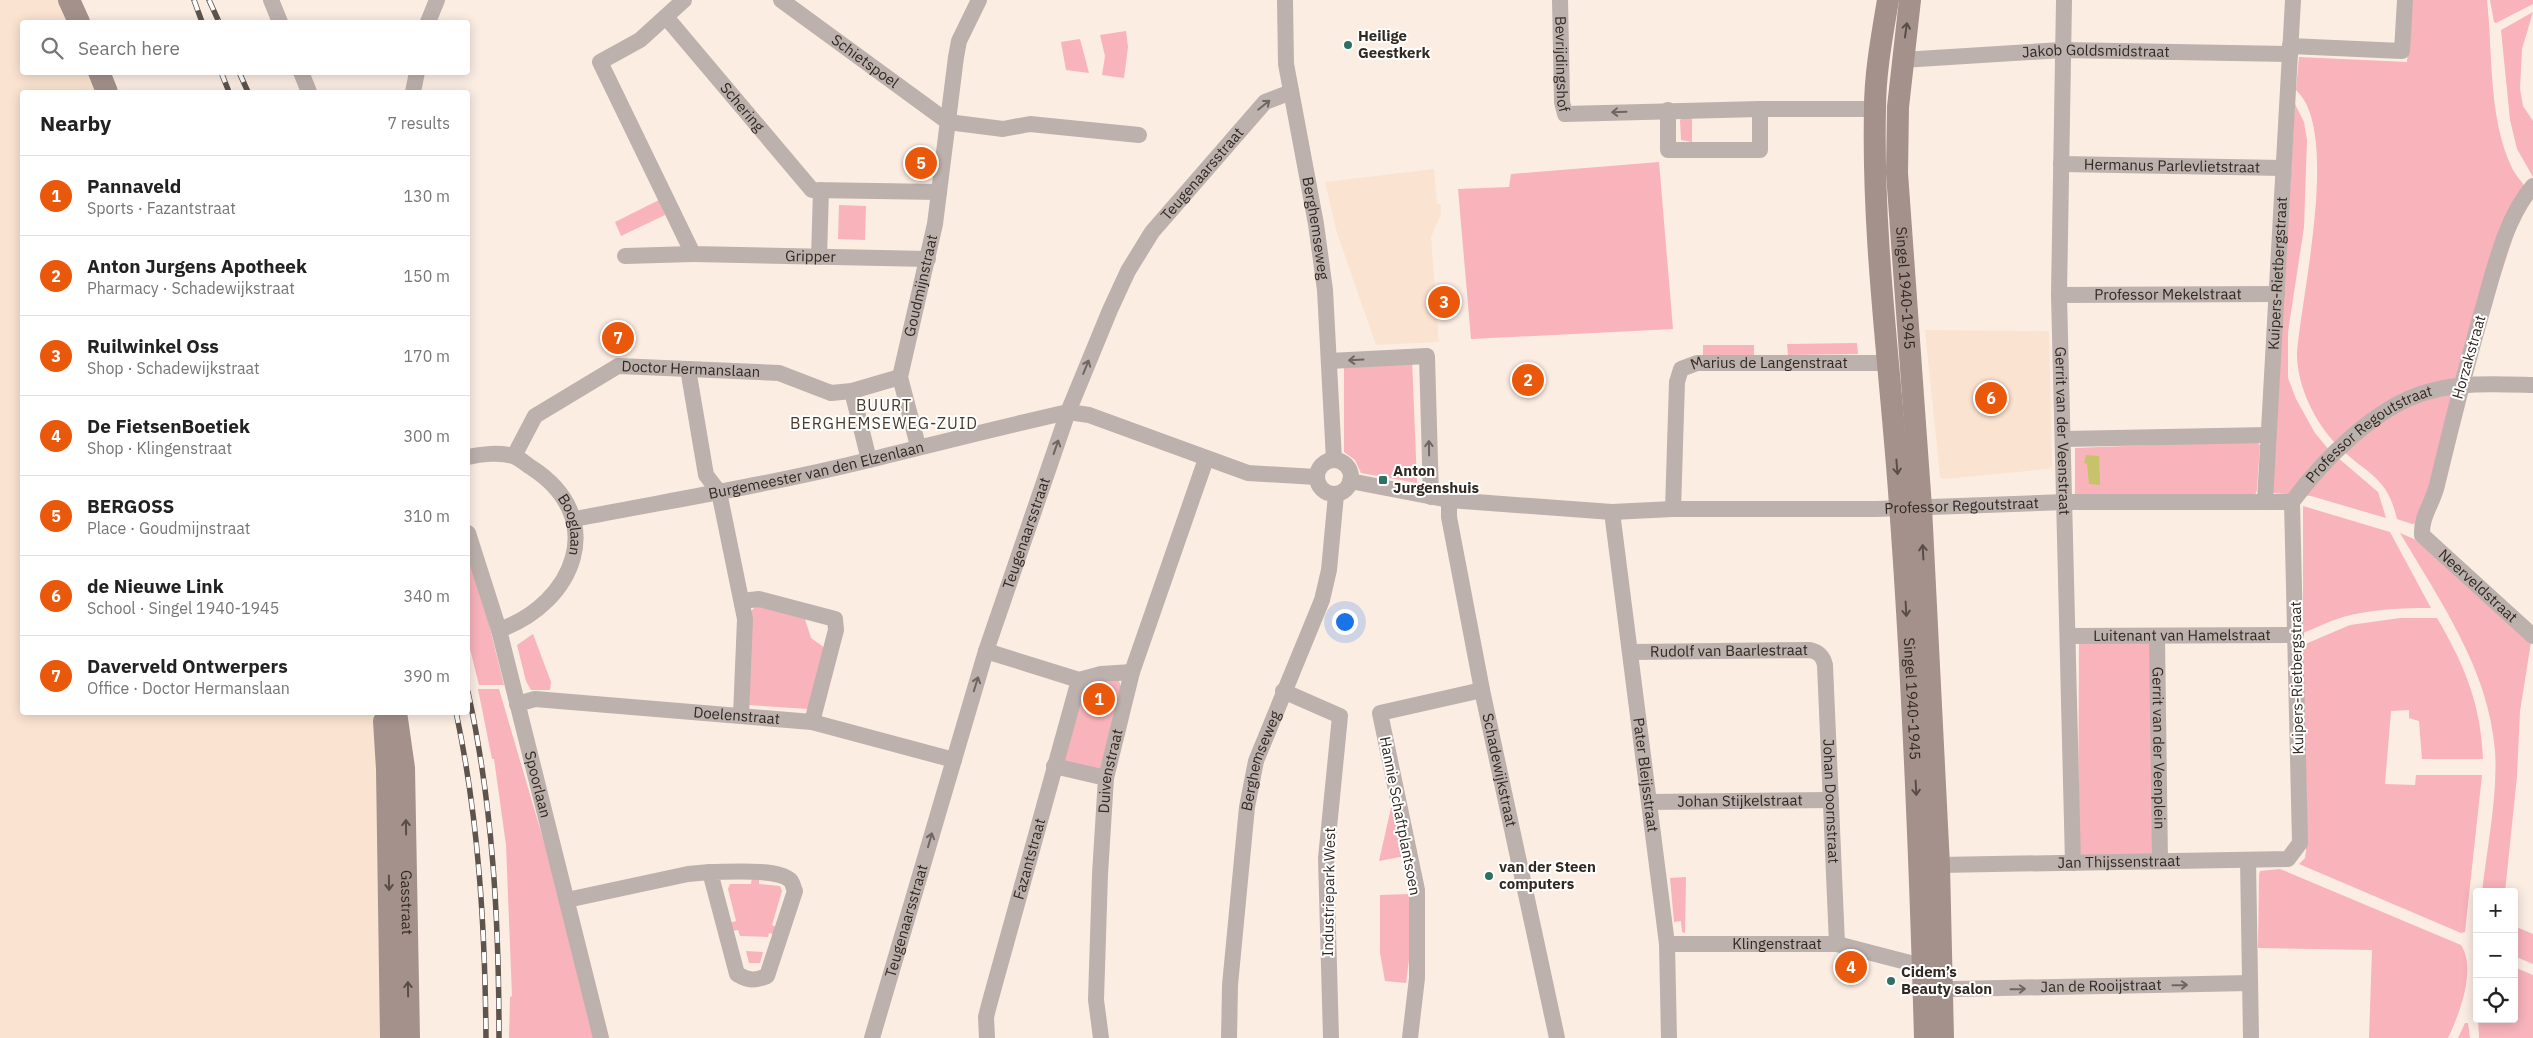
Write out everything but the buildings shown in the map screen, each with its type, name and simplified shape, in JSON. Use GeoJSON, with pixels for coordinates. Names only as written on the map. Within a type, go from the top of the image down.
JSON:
{"type":"FeatureCollection","features":[{"type":"Feature","properties":{"kind":"main road"},"geometry":{"type":"LineString","coordinates":[[69,0],[78,20]]}},
{"type":"Feature","properties":{"kind":"main road","name":"Singel 1940-1945"},"geometry":{"type":"LineString","coordinates":[[1888,0],[1874,106],[1875,172],[1878,244],[1895,437],[1917,507],[1925,1038]]}},
{"type":"Feature","properties":{"kind":"main road","name":"Singel 1940-1945"},"geometry":{"type":"LineString","coordinates":[[1910,0],[1906,60],[1898,107],[1897,173],[1917,507],[1924,576],[1944,865],[1943,1038]]}},
{"type":"Feature","properties":{"kind":"main road"},"geometry":{"type":"LineString","coordinates":[[100,75],[107,90]]}},
{"type":"Feature","properties":{"kind":"main road","name":"Gasstraat"},"geometry":{"type":"LineString","coordinates":[[384,715],[394,735]]}},
{"type":"Feature","properties":{"kind":"main road","name":"Gasstraat"},"geometry":{"type":"LineString","coordinates":[[396,715],[394,735],[409,1038]]}},
{"type":"Feature","properties":{"kind":"main road","name":"Gasstraat"},"geometry":{"type":"LineString","coordinates":[[391,1038],[396,769]]}},
{"type":"Feature","properties":{"kind":"street"},"geometry":{"type":"LineString","coordinates":[[271,0],[279,20]]}},
{"type":"Feature","properties":{"kind":"street"},"geometry":{"type":"LineString","coordinates":[[429,20],[437,0]]}},
{"type":"Feature","properties":{"kind":"street"},"geometry":{"type":"LineString","coordinates":[[684,0],[640,40],[600,62],[693,254]]}},
{"type":"Feature","properties":{"kind":"street","name":"Schietspoel"},"geometry":{"type":"LineString","coordinates":[[782,0],[948,122]]}},
{"type":"Feature","properties":{"kind":"street","name":"Goudmijnstraat"},"geometry":{"type":"LineString","coordinates":[[918,446],[900,377],[928,259],[939,192],[950,92],[959,41],[979,0]]}},
{"type":"Feature","properties":{"kind":"street","name":"Berghemseweg"},"geometry":{"type":"LineString","coordinates":[[1285,0],[1286,64],[1316,224],[1324,281],[1334,460]]}},
{"type":"Feature","properties":{"kind":"street","name":"Bevrijdingshof"},"geometry":{"type":"LineString","coordinates":[[1560,0],[1562,102],[1565,114],[1668,110],[1866,109]]}},
{"type":"Feature","properties":{"kind":"street","name":"Singel 1940-1945"},"geometry":{"type":"LineString","coordinates":[[1878,0],[1868,70],[1866,109],[1867,179],[1884,420],[1895,437]]}},
{"type":"Feature","properties":{"kind":"street","name":"Gerrit van der Veenstraat"},"geometry":{"type":"LineString","coordinates":[[2064,0],[2059,295],[2073,863]]}},
{"type":"Feature","properties":{"kind":"street","name":"Kuipers-Rietbergstraat"},"geometry":{"type":"LineString","coordinates":[[2265,501],[2293,0]]}},
{"type":"Feature","properties":{"kind":"street"},"geometry":{"type":"LineString","coordinates":[[2290,50],[2402,52],[2405,0]]}},
{"type":"Feature","properties":{"kind":"street","name":"Schering"},"geometry":{"type":"LineString","coordinates":[[666,17],[812,190],[821,190]]}},
{"type":"Feature","properties":{"kind":"street","name":"Jakob Goldsmidstraat"},"geometry":{"type":"LineString","coordinates":[[1906,60],[2062,50],[2290,50]]}},
{"type":"Feature","properties":{"kind":"street"},"geometry":{"type":"LineString","coordinates":[[302,75],[308,90]]}},
{"type":"Feature","properties":{"kind":"street"},"geometry":{"type":"LineString","coordinates":[[413,90],[416,75]]}},
{"type":"Feature","properties":{"kind":"street","name":"Teugenaarsstraat"},"geometry":{"type":"LineString","coordinates":[[872,1038],[986,651],[1068,412],[1124,279],[1152,232],[1264,102],[1291,92]]}},
{"type":"Feature","properties":{"kind":"street"},"geometry":{"type":"LineString","coordinates":[[1668,110],[1668,150],[1760,150],[1760,109]]}},
{"type":"Feature","properties":{"kind":"street"},"geometry":{"type":"LineString","coordinates":[[948,122],[1002,129],[1030,124],[1139,135]]}},
{"type":"Feature","properties":{"kind":"street","name":"Hermanus Parlevlietstraat"},"geometry":{"type":"LineString","coordinates":[[2061,164],[2283,168]]}},
{"type":"Feature","properties":{"kind":"street","name":"Horzakstraat"},"geometry":{"type":"LineString","coordinates":[[2422,535],[2422,523],[2436,492],[2460,386],[2499,253],[2523,198],[2533,186]]}},
{"type":"Feature","properties":{"kind":"street"},"geometry":{"type":"LineString","coordinates":[[819,257],[821,190],[939,192]]}},
{"type":"Feature","properties":{"kind":"street","name":"Gripper"},"geometry":{"type":"LineString","coordinates":[[625,256],[693,254],[928,259]]}},
{"type":"Feature","properties":{"kind":"street","name":"Professor Mekelstraat"},"geometry":{"type":"LineString","coordinates":[[2059,295],[2278,294]]}},
{"type":"Feature","properties":{"kind":"street"},"geometry":{"type":"LineString","coordinates":[[1329,361],[1427,356],[1431,497]]}},
{"type":"Feature","properties":{"kind":"street","name":"Marius de Langenstraat"},"geometry":{"type":"LineString","coordinates":[[1673,509],[1677,382],[1681,369],[1697,363],[1879,363]]}},
{"type":"Feature","properties":{"kind":"street","name":"Doctor Hermanslaan"},"geometry":{"type":"LineString","coordinates":[[514,456],[534,416],[618,366],[779,373],[831,393],[852,391],[900,377]]}},
{"type":"Feature","properties":{"kind":"street"},"geometry":{"type":"LineString","coordinates":[[688,369],[706,475],[719,492],[745,619],[741,715]]}},
{"type":"Feature","properties":{"kind":"street","name":"Professor Regoutstraat"},"geometry":{"type":"LineString","coordinates":[[1350,481],[1449,500],[1612,512],[1673,509],[1770,511],[2065,502],[2292,502],[2307,482],[2340,449],[2380,416],[2426,392],[2488,383],[2533,385]]}},
{"type":"Feature","properties":{"kind":"street"},"geometry":{"type":"LineString","coordinates":[[852,391],[869,460]]}},
{"type":"Feature","properties":{"kind":"street","name":"Burgemeester van den Elzenlaan"},"geometry":{"type":"LineString","coordinates":[[575,520],[869,460],[918,446],[1068,412],[1089,415],[1248,473],[1316,477]]}},
{"type":"Feature","properties":{"kind":"street"},"geometry":{"type":"LineString","coordinates":[[2064,439],[2268,435]]}},
{"type":"Feature","properties":{"kind":"street"},"geometry":{"type":"LineString","coordinates":[[470,458],[495,454],[514,456]]}},
{"type":"Feature","properties":{"kind":"street","name":"Booglaan"},"geometry":{"type":"LineString","coordinates":[[499,630],[523,620],[540,609],[561,587],[573,552],[575,520],[560,491],[539,473],[514,456]]}},
{"type":"Feature","properties":{"kind":"street","name":"Duivenstraat"},"geometry":{"type":"LineString","coordinates":[[1100,1038],[1096,1000],[1100,874],[1106,778],[1132,672],[1206,459]]}},
{"type":"Feature","properties":{"kind":"street"},"geometry":{"type":"LineString","coordinates":[[1334,460],[1347,467],[1350,481],[1342,492],[1336,495],[1322,490],[1316,477],[1322,465],[1334,460]]}},
{"type":"Feature","properties":{"kind":"street","name":"Berghemseweg"},"geometry":{"type":"LineString","coordinates":[[1229,1038],[1230,985],[1247,807],[1256,761],[1283,691],[1322,600],[1329,570],[1336,495]]}},
{"type":"Feature","properties":{"kind":"street","name":"Schadewijkstraat"},"geometry":{"type":"LineString","coordinates":[[1449,500],[1449,517],[1482,690],[1557,1038]]}},
{"type":"Feature","properties":{"kind":"street","name":"Kuipers-Rietbergstraat"},"geometry":{"type":"LineString","coordinates":[[2292,502],[2300,843],[2296,852]]}},
{"type":"Feature","properties":{"kind":"street","name":"Pater Bleijsstraat"},"geometry":{"type":"LineString","coordinates":[[1612,512],[1667,944],[1670,1038]]}},
{"type":"Feature","properties":{"kind":"street","name":"Neerveldstraat"},"geometry":{"type":"LineString","coordinates":[[2422,535],[2533,636]]}},
{"type":"Feature","properties":{"kind":"street","name":"Spoorlaan"},"geometry":{"type":"LineString","coordinates":[[470,539],[499,630],[600,1038]]}},
{"type":"Feature","properties":{"kind":"street"},"geometry":{"type":"LineString","coordinates":[[742,601],[759,599],[835,619],[836,630],[812,722]]}},
{"type":"Feature","properties":{"kind":"street","name":"Luitenant van Hamelstraat"},"geometry":{"type":"LineString","coordinates":[[2068,636],[2296,635]]}},
{"type":"Feature","properties":{"kind":"street","name":"Gerrit van der Veenplein"},"geometry":{"type":"LineString","coordinates":[[2157,636],[2160,861]]}},
{"type":"Feature","properties":{"kind":"street","name":"Rudolf van Baarlestraat"},"geometry":{"type":"LineString","coordinates":[[1631,652],[1810,650],[1817,652],[1823,658]]}},
{"type":"Feature","properties":{"kind":"street"},"geometry":{"type":"LineString","coordinates":[[986,651],[1079,680],[1101,674],[1132,672]]}},
{"type":"Feature","properties":{"kind":"street","name":"Johan Doornstraat"},"geometry":{"type":"LineString","coordinates":[[1823,658],[1825,665],[1837,944]]}},
{"type":"Feature","properties":{"kind":"street","name":"Fazantstraat"},"geometry":{"type":"LineString","coordinates":[[987,1038],[986,1017],[989,1005],[1079,680]]}},
{"type":"Feature","properties":{"kind":"street","name":"Hannie Schaftplantsoen"},"geometry":{"type":"LineString","coordinates":[[1410,1038],[1416,978],[1417,890],[1380,713],[1482,690]]}},
{"type":"Feature","properties":{"kind":"street","name":"Industriepark West"},"geometry":{"type":"LineString","coordinates":[[1283,691],[1340,716],[1326,858],[1331,1038]]}},
{"type":"Feature","properties":{"kind":"street","name":"Doelenstraat"},"geometry":{"type":"LineString","coordinates":[[517,704],[535,699],[812,722],[954,760]]}},
{"type":"Feature","properties":{"kind":"street"},"geometry":{"type":"LineString","coordinates":[[1054,766],[1106,778]]}},
{"type":"Feature","properties":{"kind":"street","name":"Johan Stijkelstraat"},"geometry":{"type":"LineString","coordinates":[[1650,802],[1830,800]]}},
{"type":"Feature","properties":{"kind":"street","name":"Jan Thijssenstraat"},"geometry":{"type":"LineString","coordinates":[[1944,865],[2288,859],[2296,852]]}},
{"type":"Feature","properties":{"kind":"street"},"geometry":{"type":"LineString","coordinates":[[2248,860],[2251,1038]]}},
{"type":"Feature","properties":{"kind":"street","name":"Singel 1940-1945"},"geometry":{"type":"LineString","coordinates":[[1944,865],[1952,989],[1952,1038]]}},
{"type":"Feature","properties":{"kind":"street"},"geometry":{"type":"LineString","coordinates":[[567,900],[688,874],[710,872],[768,873],[785,876],[792,881],[794,891],[767,976],[756,981],[746,979],[737,974],[710,872]]}},
{"type":"Feature","properties":{"kind":"street","name":"Singel 1940-1945"},"geometry":{"type":"LineString","coordinates":[[1916,1038],[1913,940],[1922,932]]}},
{"type":"Feature","properties":{"kind":"street","name":"Klingenstraat"},"geometry":{"type":"LineString","coordinates":[[1667,944],[1837,944],[1914,964]]}},
{"type":"Feature","properties":{"kind":"street","name":"Jan de Rooijstraat"},"geometry":{"type":"LineString","coordinates":[[1952,989],[2250,983]]}},
{"type":"Feature","properties":{"kind":"shaded area"},"geometry":{"type":"Polygon","coordinates":[[[0,0],[59,0],[67,20],[20,20],[20,75],[90,75],[96,90],[20,90],[20,715],[373,715],[381,798],[383,1038],[0,1038],[0,0]]]}},
{"type":"Feature","properties":{"kind":"shaded area"},"geometry":{"type":"Polygon","coordinates":[[[2411,0],[2487,0],[2495,107],[2499,128],[2512,168],[2528,191],[2420,523],[2412,524],[2397,519],[2393,504],[2382,484],[2348,456],[2330,437],[2315,415],[2300,379],[2297,354],[2315,215],[2317,176],[2316,140],[2309,111],[2296,90],[2299,57],[2407,62],[2411,0]]]}},
{"type":"Feature","properties":{"kind":"shaded area"},"geometry":{"type":"Polygon","coordinates":[[[2490,0],[2533,0],[2533,4],[2496,23],[2494,22],[2490,0]]]}},
{"type":"Feature","properties":{"kind":"shaded area"},"geometry":{"type":"Polygon","coordinates":[[[2533,12],[2522,49],[2520,89],[2523,106],[2533,121],[2533,177],[2517,149],[2510,120],[2501,30],[2533,12]]]}},
{"type":"Feature","properties":{"kind":"shaded area"},"geometry":{"type":"Polygon","coordinates":[[[1126,31],[1128,47],[1124,78],[1102,75],[1105,56],[1100,35],[1126,31]]]}},
{"type":"Feature","properties":{"kind":"shaded area"},"geometry":{"type":"Polygon","coordinates":[[[1080,39],[1089,73],[1066,70],[1061,42],[1080,39]]]}},
{"type":"Feature","properties":{"kind":"shaded area"},"geometry":{"type":"Polygon","coordinates":[[[2295,104],[2304,122],[2307,140],[2304,227],[2288,332],[2288,378],[2296,399],[2315,433],[2330,451],[2378,492],[2386,518],[2311,496],[2272,493],[2295,104]]]}},
{"type":"Feature","properties":{"kind":"shaded area"},"geometry":{"type":"Polygon","coordinates":[[[1682,118],[1692,118],[1692,142],[1681,140],[1680,120],[1682,118]]]}},
{"type":"Feature","properties":{"kind":"shaded area"},"geometry":{"type":"Polygon","coordinates":[[[1659,162],[1673,329],[1471,339],[1458,189],[1509,187],[1511,174],[1659,162]]]}},
{"type":"Feature","properties":{"kind":"shaded area"},"geometry":{"type":"Polygon","coordinates":[[[1434,169],[1437,204],[1441,204],[1441,214],[1431,237],[1439,342],[1376,345],[1337,233],[1325,182],[1434,169]]]}},
{"type":"Feature","properties":{"kind":"shaded area"},"geometry":{"type":"Polygon","coordinates":[[[659,200],[665,215],[621,236],[615,222],[659,200]]]}},
{"type":"Feature","properties":{"kind":"shaded area"},"geometry":{"type":"Polygon","coordinates":[[[839,205],[866,206],[865,240],[838,239],[839,205]]]}},
{"type":"Feature","properties":{"kind":"shaded area"},"geometry":{"type":"Polygon","coordinates":[[[1925,330],[2049,331],[2052,466],[2049,469],[1944,479],[1940,477],[1925,330]]]}},
{"type":"Feature","properties":{"kind":"shaded area"},"geometry":{"type":"Polygon","coordinates":[[[1857,343],[1858,354],[1788,355],[1787,344],[1857,343]]]}},
{"type":"Feature","properties":{"kind":"shaded area"},"geometry":{"type":"Polygon","coordinates":[[[1703,345],[1754,345],[1754,356],[1703,356],[1703,345]]]}},
{"type":"Feature","properties":{"kind":"shaded area"},"geometry":{"type":"Polygon","coordinates":[[[1412,359],[1417,483],[1361,473],[1355,460],[1344,452],[1344,363],[1412,359]]]}},
{"type":"Feature","properties":{"kind":"shaded area"},"geometry":{"type":"Polygon","coordinates":[[[2256,441],[2260,445],[2255,495],[2075,499],[2075,448],[2256,441]]]}},
{"type":"Feature","properties":{"kind":"shaded area"},"geometry":{"type":"Polygon","coordinates":[[[2086,455],[2099,456],[2100,485],[2089,484],[2087,464],[2084,463],[2086,455]]]}},
{"type":"Feature","properties":{"kind":"shaded area"},"geometry":{"type":"Polygon","coordinates":[[[2303,506],[2390,532],[2431,608],[2409,608],[2354,614],[2333,620],[2303,633],[2303,506]]]}},
{"type":"Feature","properties":{"kind":"shaded area"},"geometry":{"type":"Polygon","coordinates":[[[2400,533],[2414,539],[2432,552],[2531,642],[2520,711],[2517,776],[2505,888],[2483,888],[2494,803],[2495,751],[2491,721],[2483,692],[2473,664],[2446,611],[2400,533]]]}},
{"type":"Feature","properties":{"kind":"shaded area"},"geometry":{"type":"Polygon","coordinates":[[[470,556],[481,592],[504,685],[479,685],[470,649],[470,556]]]}},
{"type":"Feature","properties":{"kind":"shaded area"},"geometry":{"type":"Polygon","coordinates":[[[756,606],[805,619],[811,638],[825,648],[808,709],[748,705],[750,612],[756,606]]]}},
{"type":"Feature","properties":{"kind":"shaded area"},"geometry":{"type":"Polygon","coordinates":[[[2400,618],[2437,618],[2463,668],[2479,720],[2483,759],[2422,759],[2419,721],[2409,718],[2409,710],[2391,711],[2385,784],[2415,785],[2416,775],[2482,775],[2465,932],[2461,933],[2299,864],[2305,858],[2306,850],[2303,645],[2350,625],[2400,618]]]}},
{"type":"Feature","properties":{"kind":"shaded area"},"geometry":{"type":"Polygon","coordinates":[[[533,634],[551,682],[550,690],[531,690],[526,681],[517,645],[533,634]]]}},
{"type":"Feature","properties":{"kind":"shaded area"},"geometry":{"type":"Polygon","coordinates":[[[2079,639],[2153,640],[2155,855],[2078,855],[2079,639]]]}},
{"type":"Feature","properties":{"kind":"shaded area"},"geometry":{"type":"Polygon","coordinates":[[[1119,681],[1121,687],[1100,770],[1063,762],[1081,691],[1092,682],[1119,681]]]}},
{"type":"Feature","properties":{"kind":"shaded area"},"geometry":{"type":"Polygon","coordinates":[[[478,689],[499,689],[546,849],[596,1038],[509,1038],[510,997],[512,996],[506,845],[494,759],[492,759],[478,689]]]}},
{"type":"Feature","properties":{"kind":"shaded area"},"geometry":{"type":"Polygon","coordinates":[[[1393,799],[1405,856],[1379,861],[1393,799]]]}},
{"type":"Feature","properties":{"kind":"shaded area"},"geometry":{"type":"Polygon","coordinates":[[[2280,869],[2461,945],[2467,966],[2467,979],[2461,1005],[2448,1038],[2369,1038],[2372,950],[2258,948],[2260,871],[2280,869]]]}},
{"type":"Feature","properties":{"kind":"shaded area"},"geometry":{"type":"Polygon","coordinates":[[[752,877],[759,878],[759,884],[780,886],[782,891],[772,925],[778,928],[776,935],[769,933],[768,937],[740,936],[738,930],[731,931],[729,923],[736,921],[728,889],[730,884],[751,884],[752,877]]]}},
{"type":"Feature","properties":{"kind":"shaded area"},"geometry":{"type":"Polygon","coordinates":[[[1686,877],[1685,933],[1682,932],[1681,921],[1674,922],[1670,878],[1686,877]]]}},
{"type":"Feature","properties":{"kind":"shaded area"},"geometry":{"type":"Polygon","coordinates":[[[1410,894],[1411,945],[1406,983],[1385,981],[1380,953],[1380,895],[1410,894]]]}},
{"type":"Feature","properties":{"kind":"shaded area"},"geometry":{"type":"Polygon","coordinates":[[[2518,928],[2533,934],[2533,964],[2518,958],[2518,928]]]}},
{"type":"Feature","properties":{"kind":"shaded area"},"geometry":{"type":"Polygon","coordinates":[[[746,951],[763,952],[760,963],[749,963],[746,951]]]}},
{"type":"Feature","properties":{"kind":"shaded area"},"geometry":{"type":"Polygon","coordinates":[[[2518,969],[2533,975],[2533,1038],[2479,1038],[2478,1023],[2518,1023],[2518,969]]]}},
{"type":"Feature","properties":{"kind":"shaded area"},"geometry":{"type":"Polygon","coordinates":[[[2465,1023],[2468,1023],[2470,1038],[2458,1038],[2465,1023]]]}},
{"type":"Feature","properties":{"kind":"railway"},"geometry":{"type":"LineString","coordinates":[[194,0],[201,20]]}},
{"type":"Feature","properties":{"kind":"railway"},"geometry":{"type":"LineString","coordinates":[[209,0],[218,20]]}},
{"type":"Feature","properties":{"kind":"railway"},"geometry":{"type":"LineString","coordinates":[[222,75],[228,90]]}},
{"type":"Feature","properties":{"kind":"railway"},"geometry":{"type":"LineString","coordinates":[[240,75],[247,90]]}},
{"type":"Feature","properties":{"kind":"railway"},"geometry":{"type":"LineString","coordinates":[[470,702],[483,777],[493,864],[498,951],[499,1038]]}},
{"type":"Feature","properties":{"kind":"railway"},"geometry":{"type":"LineString","coordinates":[[457,715],[470,793],[479,875],[484,956],[486,1038]]}},
{"type":"Feature","properties":{"kind":"place","name":"Heilige Geestkerk"},"geometry":{"type":"Point","coordinates":[1348,45]}},
{"type":"Feature","properties":{"kind":"place","name":"BERGOSS"},"geometry":{"type":"Point","coordinates":[921,163]}},
{"type":"Feature","properties":{"kind":"place","name":"Ruilwinkel Oss"},"geometry":{"type":"Point","coordinates":[1444,302]}},
{"type":"Feature","properties":{"kind":"place","name":"Daverveld Ontwerpers"},"geometry":{"type":"Point","coordinates":[618,338]}},
{"type":"Feature","properties":{"kind":"place","name":"Anton Jurgens Apotheek"},"geometry":{"type":"Point","coordinates":[1528,380]}},
{"type":"Feature","properties":{"kind":"place","name":"de Nieuwe Link"},"geometry":{"type":"Point","coordinates":[1991,398]}},
{"type":"Feature","properties":{"kind":"place","name":"Anton Jurgenshuis"},"geometry":{"type":"Point","coordinates":[1383,480]}},
{"type":"Feature","properties":{"kind":"place","name":"Pannaveld"},"geometry":{"type":"Point","coordinates":[1099,699]}},
{"type":"Feature","properties":{"kind":"place","name":"van der Steen computers"},"geometry":{"type":"Point","coordinates":[1489,876]}},
{"type":"Feature","properties":{"kind":"place","name":"De FietsenBoetiek"},"geometry":{"type":"Point","coordinates":[1851,967]}},
{"type":"Feature","properties":{"kind":"place","name":"Cidem’s Beauty salon"},"geometry":{"type":"Point","coordinates":[1891,981]}},
{"type":"Feature","properties":{"kind":"district","name":"BUURT BERGHEMSEWEG-ZUID"},"geometry":{"type":"Point","coordinates":[884,414]}}]}
